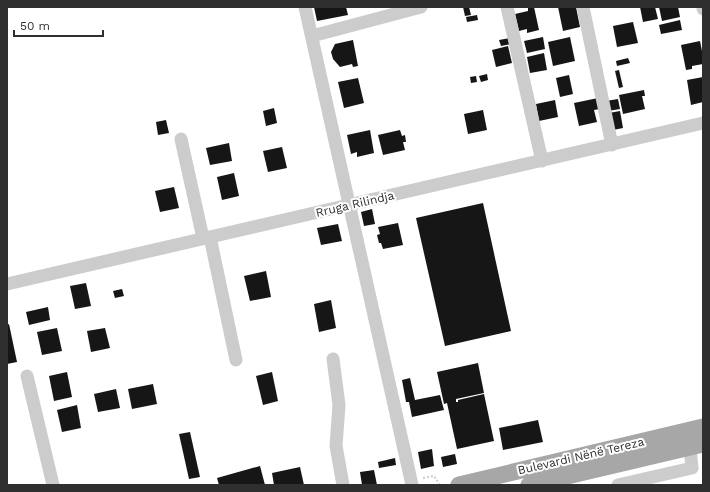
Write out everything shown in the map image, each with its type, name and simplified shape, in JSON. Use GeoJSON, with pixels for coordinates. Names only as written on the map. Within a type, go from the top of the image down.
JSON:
{"type":"FeatureCollection","features":[{"type":"Feature","properties":{"kind":"main road","name":"Bulevardi Nënë Tereza"},"geometry":{"type":"LineString","coordinates":[[459,485],[703,427]]}},
{"type":"Feature","properties":{"kind":"main road","name":"Bulevardi Nënë Tereza"},"geometry":{"type":"LineString","coordinates":[[529,485],[579,479],[696,445]]}},
{"type":"Feature","properties":{"kind":"street"},"geometry":{"type":"LineString","coordinates":[[305,7],[349,206],[417,482]]}},
{"type":"Feature","properties":{"kind":"street"},"geometry":{"type":"LineString","coordinates":[[312,36],[421,7]]}},
{"type":"Feature","properties":{"kind":"street"},"geometry":{"type":"LineString","coordinates":[[507,7],[542,161]]}},
{"type":"Feature","properties":{"kind":"street"},"geometry":{"type":"LineString","coordinates":[[582,7],[612,145]]}},
{"type":"Feature","properties":{"kind":"street","name":"Rruga Rilindja"},"geometry":{"type":"LineString","coordinates":[[7,284],[703,124]]}},
{"type":"Feature","properties":{"kind":"street"},"geometry":{"type":"LineString","coordinates":[[181,138],[236,360]]}},
{"type":"Feature","properties":{"kind":"street"},"geometry":{"type":"LineString","coordinates":[[333,360],[339,405],[336,446],[343,485]]}},
{"type":"Feature","properties":{"kind":"street"},"geometry":{"type":"LineString","coordinates":[[28,376],[53,485]]}},
{"type":"Feature","properties":{"kind":"street"},"geometry":{"type":"LineString","coordinates":[[618,485],[697,469],[696,445]]}},
{"type":"Feature","properties":{"kind":"path"},"geometry":{"type":"LineString","coordinates":[[417,482],[434,476],[440,485]]}},
{"type":"Feature","properties":{"kind":"building"},"geometry":{"type":"Polygon","coordinates":[[[314,7],[346,7],[348,15],[317,21],[314,7]]]}},
{"type":"Feature","properties":{"kind":"building"},"geometry":{"type":"Polygon","coordinates":[[[463,7],[469,7],[471,15],[465,16],[463,7]]]}},
{"type":"Feature","properties":{"kind":"building"},"geometry":{"type":"Polygon","coordinates":[[[534,7],[539,30],[527,33],[527,29],[519,31],[515,14],[528,11],[528,8],[534,7]]]}},
{"type":"Feature","properties":{"kind":"building"},"geometry":{"type":"Polygon","coordinates":[[[558,7],[576,7],[580,27],[563,31],[558,7]]]}},
{"type":"Feature","properties":{"kind":"building"},"geometry":{"type":"Polygon","coordinates":[[[640,7],[655,7],[658,19],[643,22],[640,7]]]}},
{"type":"Feature","properties":{"kind":"building"},"geometry":{"type":"Polygon","coordinates":[[[659,7],[678,7],[680,17],[662,21],[659,7]]]}},
{"type":"Feature","properties":{"kind":"building"},"geometry":{"type":"Polygon","coordinates":[[[477,15],[478,20],[467,22],[466,17],[477,15]]]}},
{"type":"Feature","properties":{"kind":"building"},"geometry":{"type":"Polygon","coordinates":[[[680,20],[682,30],[661,34],[659,25],[680,20]]]}},
{"type":"Feature","properties":{"kind":"building"},"geometry":{"type":"Polygon","coordinates":[[[633,22],[638,43],[617,47],[613,26],[633,22]]]}},
{"type":"Feature","properties":{"kind":"building"},"geometry":{"type":"Polygon","coordinates":[[[543,37],[545,49],[527,53],[524,41],[543,37]]]}},
{"type":"Feature","properties":{"kind":"building"},"geometry":{"type":"Polygon","coordinates":[[[570,37],[575,61],[553,66],[548,42],[570,37]]]}},
{"type":"Feature","properties":{"kind":"building"},"geometry":{"type":"Polygon","coordinates":[[[510,38],[511,44],[501,46],[499,40],[510,38]]]}},
{"type":"Feature","properties":{"kind":"building"},"geometry":{"type":"Polygon","coordinates":[[[353,40],[358,66],[353,67],[352,64],[340,67],[333,59],[331,52],[335,44],[353,40]]]}},
{"type":"Feature","properties":{"kind":"building"},"geometry":{"type":"Polygon","coordinates":[[[700,41],[703,64],[692,66],[692,69],[686,70],[681,45],[700,41]]]}},
{"type":"Feature","properties":{"kind":"building"},"geometry":{"type":"Polygon","coordinates":[[[508,46],[512,63],[496,67],[492,50],[508,46]]]}},
{"type":"Feature","properties":{"kind":"building"},"geometry":{"type":"Polygon","coordinates":[[[544,53],[547,70],[530,73],[527,57],[544,53]]]}},
{"type":"Feature","properties":{"kind":"building"},"geometry":{"type":"Polygon","coordinates":[[[628,58],[630,63],[617,66],[616,61],[628,58]]]}},
{"type":"Feature","properties":{"kind":"building"},"geometry":{"type":"Polygon","coordinates":[[[619,70],[623,87],[619,88],[615,71],[619,70]]]}},
{"type":"Feature","properties":{"kind":"building"},"geometry":{"type":"Polygon","coordinates":[[[487,74],[488,80],[481,82],[479,76],[487,74]]]}},
{"type":"Feature","properties":{"kind":"building"},"geometry":{"type":"Polygon","coordinates":[[[569,75],[573,94],[560,97],[556,78],[569,75]]]}},
{"type":"Feature","properties":{"kind":"building"},"geometry":{"type":"Polygon","coordinates":[[[476,76],[477,82],[471,83],[470,77],[476,76]]]}},
{"type":"Feature","properties":{"kind":"building"},"geometry":{"type":"Polygon","coordinates":[[[703,77],[703,102],[691,105],[687,80],[703,77]]]}},
{"type":"Feature","properties":{"kind":"building"},"geometry":{"type":"Polygon","coordinates":[[[358,78],[364,103],[344,108],[338,82],[358,78]]]}},
{"type":"Feature","properties":{"kind":"building"},"geometry":{"type":"Polygon","coordinates":[[[644,90],[645,96],[642,96],[645,109],[623,114],[619,95],[644,90]]]}},
{"type":"Feature","properties":{"kind":"building"},"geometry":{"type":"Polygon","coordinates":[[[598,98],[600,109],[594,110],[597,122],[579,126],[574,103],[598,98]]]}},
{"type":"Feature","properties":{"kind":"building"},"geometry":{"type":"Polygon","coordinates":[[[618,99],[620,109],[608,111],[606,101],[618,99]]]}},
{"type":"Feature","properties":{"kind":"building"},"geometry":{"type":"Polygon","coordinates":[[[555,100],[558,117],[539,121],[536,104],[555,100]]]}},
{"type":"Feature","properties":{"kind":"building"},"geometry":{"type":"Polygon","coordinates":[[[274,108],[277,123],[266,126],[263,111],[274,108]]]}},
{"type":"Feature","properties":{"kind":"building"},"geometry":{"type":"Polygon","coordinates":[[[483,110],[487,130],[468,134],[464,114],[483,110]]]}},
{"type":"Feature","properties":{"kind":"building"},"geometry":{"type":"Polygon","coordinates":[[[620,111],[623,128],[613,130],[609,113],[620,111]]]}},
{"type":"Feature","properties":{"kind":"building"},"geometry":{"type":"Polygon","coordinates":[[[166,120],[169,133],[158,135],[156,122],[166,120]]]}},
{"type":"Feature","properties":{"kind":"building"},"geometry":{"type":"Polygon","coordinates":[[[370,130],[374,153],[357,157],[357,152],[351,154],[347,135],[370,130]]]}},
{"type":"Feature","properties":{"kind":"building"},"geometry":{"type":"Polygon","coordinates":[[[400,130],[402,136],[405,135],[406,142],[403,142],[405,150],[383,155],[378,135],[400,130]]]}},
{"type":"Feature","properties":{"kind":"building"},"geometry":{"type":"Polygon","coordinates":[[[229,143],[232,161],[210,165],[206,148],[229,143]]]}},
{"type":"Feature","properties":{"kind":"building"},"geometry":{"type":"Polygon","coordinates":[[[282,147],[287,168],[268,172],[263,151],[282,147]]]}},
{"type":"Feature","properties":{"kind":"building"},"geometry":{"type":"Polygon","coordinates":[[[234,173],[239,196],[222,200],[217,177],[234,173]]]}},
{"type":"Feature","properties":{"kind":"building"},"geometry":{"type":"Polygon","coordinates":[[[174,187],[179,208],[160,212],[155,191],[174,187]]]}},
{"type":"Feature","properties":{"kind":"building"},"geometry":{"type":"Polygon","coordinates":[[[483,203],[511,331],[445,346],[416,218],[483,203]]]}},
{"type":"Feature","properties":{"kind":"building"},"geometry":{"type":"Polygon","coordinates":[[[372,209],[375,224],[364,226],[361,212],[372,209]]]}},
{"type":"Feature","properties":{"kind":"building"},"geometry":{"type":"Polygon","coordinates":[[[398,223],[403,245],[383,249],[381,243],[379,243],[377,235],[380,234],[378,227],[398,223]]]}},
{"type":"Feature","properties":{"kind":"building"},"geometry":{"type":"Polygon","coordinates":[[[338,224],[342,241],[321,245],[317,228],[338,224]]]}},
{"type":"Feature","properties":{"kind":"building"},"geometry":{"type":"Polygon","coordinates":[[[266,271],[271,297],[250,301],[244,276],[266,271]]]}},
{"type":"Feature","properties":{"kind":"building"},"geometry":{"type":"Polygon","coordinates":[[[86,283],[91,306],[75,309],[70,286],[86,283]]]}},
{"type":"Feature","properties":{"kind":"building"},"geometry":{"type":"Polygon","coordinates":[[[122,289],[124,296],[115,298],[113,291],[122,289]]]}},
{"type":"Feature","properties":{"kind":"building"},"geometry":{"type":"Polygon","coordinates":[[[331,300],[336,328],[319,332],[314,304],[331,300]]]}},
{"type":"Feature","properties":{"kind":"building"},"geometry":{"type":"Polygon","coordinates":[[[48,307],[50,320],[29,325],[26,312],[48,307]]]}},
{"type":"Feature","properties":{"kind":"building"},"geometry":{"type":"Polygon","coordinates":[[[9,324],[17,362],[7,364],[7,325],[9,324]]]}},
{"type":"Feature","properties":{"kind":"building"},"geometry":{"type":"Polygon","coordinates":[[[57,328],[62,351],[42,355],[37,332],[57,328]]]}},
{"type":"Feature","properties":{"kind":"building"},"geometry":{"type":"Polygon","coordinates":[[[105,328],[110,348],[91,352],[87,331],[105,328]]]}},
{"type":"Feature","properties":{"kind":"building"},"geometry":{"type":"Polygon","coordinates":[[[478,363],[484,393],[456,399],[456,402],[458,402],[458,400],[484,394],[494,441],[457,449],[447,403],[444,404],[437,372],[478,363]]]}},
{"type":"Feature","properties":{"kind":"building"},"geometry":{"type":"Polygon","coordinates":[[[67,372],[72,397],[54,401],[49,376],[67,372]]]}},
{"type":"Feature","properties":{"kind":"building"},"geometry":{"type":"Polygon","coordinates":[[[272,372],[278,401],[263,405],[256,376],[272,372]]]}},
{"type":"Feature","properties":{"kind":"building"},"geometry":{"type":"Polygon","coordinates":[[[410,378],[415,400],[440,395],[444,410],[412,417],[409,402],[406,402],[402,380],[410,378]]]}},
{"type":"Feature","properties":{"kind":"building"},"geometry":{"type":"Polygon","coordinates":[[[153,384],[157,404],[132,409],[128,389],[153,384]]]}},
{"type":"Feature","properties":{"kind":"building"},"geometry":{"type":"Polygon","coordinates":[[[116,389],[120,408],[98,412],[94,394],[116,389]]]}},
{"type":"Feature","properties":{"kind":"building"},"geometry":{"type":"Polygon","coordinates":[[[77,405],[81,428],[62,432],[57,410],[77,405]]]}},
{"type":"Feature","properties":{"kind":"building"},"geometry":{"type":"Polygon","coordinates":[[[538,420],[543,442],[503,450],[499,428],[538,420]]]}},
{"type":"Feature","properties":{"kind":"building"},"geometry":{"type":"Polygon","coordinates":[[[190,432],[200,477],[189,479],[179,434],[190,432]]]}},
{"type":"Feature","properties":{"kind":"building"},"geometry":{"type":"Polygon","coordinates":[[[432,449],[434,466],[421,469],[418,452],[432,449]]]}},
{"type":"Feature","properties":{"kind":"building"},"geometry":{"type":"Polygon","coordinates":[[[455,454],[457,464],[443,467],[441,457],[455,454]]]}},
{"type":"Feature","properties":{"kind":"building"},"geometry":{"type":"Polygon","coordinates":[[[395,458],[396,465],[379,468],[378,462],[395,458]]]}},
{"type":"Feature","properties":{"kind":"building"},"geometry":{"type":"Polygon","coordinates":[[[260,466],[265,485],[219,485],[217,478],[260,466]]]}},
{"type":"Feature","properties":{"kind":"building"},"geometry":{"type":"Polygon","coordinates":[[[300,467],[304,485],[274,485],[272,473],[300,467]]]}},
{"type":"Feature","properties":{"kind":"building"},"geometry":{"type":"Polygon","coordinates":[[[374,470],[377,485],[362,485],[360,472],[374,470]]]}}]}
